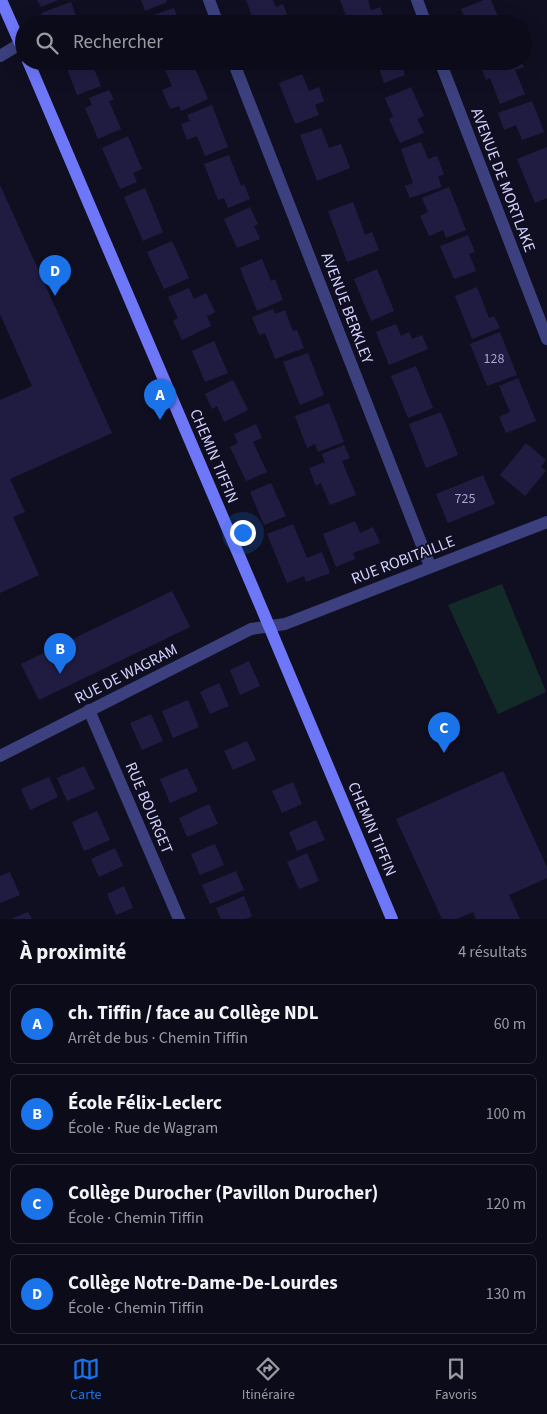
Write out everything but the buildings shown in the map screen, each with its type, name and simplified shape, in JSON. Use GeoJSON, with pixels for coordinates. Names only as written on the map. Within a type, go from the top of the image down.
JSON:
{"type":"FeatureCollection","features":[{"type":"Feature","properties":{"kind":"street"},"geometry":{"type":"LineString","coordinates":[[1,0],[15,32]]}},
{"type":"Feature","properties":{"kind":"street"},"geometry":{"type":"LineString","coordinates":[[209,0],[215,15]]}},
{"type":"Feature","properties":{"kind":"street"},"geometry":{"type":"LineString","coordinates":[[417,0],[423,15]]}},
{"type":"Feature","properties":{"kind":"street"},"geometry":{"type":"LineString","coordinates":[[0,56],[15,51]]}},
{"type":"Feature","properties":{"kind":"street","name":"CHEMIN TIFFIN"},"geometry":{"type":"LineString","coordinates":[[32,70],[270,627],[392,919]]}},
{"type":"Feature","properties":{"kind":"street","name":"AVENUE BERKLEY"},"geometry":{"type":"LineString","coordinates":[[237,70],[430,566]]}},
{"type":"Feature","properties":{"kind":"street","name":"AVENUE DE MORTLAKE"},"geometry":{"type":"LineString","coordinates":[[443,70],[547,339]]}},
{"type":"Feature","properties":{"kind":"street","name":"RUE ROBITAILLE"},"geometry":{"type":"LineString","coordinates":[[270,627],[285,624],[547,522]]}},
{"type":"Feature","properties":{"kind":"street","name":"RUE DE WAGRAM"},"geometry":{"type":"LineString","coordinates":[[0,756],[251,629],[270,627]]}},
{"type":"Feature","properties":{"kind":"street","name":"RUE BOURGET"},"geometry":{"type":"LineString","coordinates":[[89,710],[179,919]]}},
{"type":"Feature","properties":{"kind":"green space"},"geometry":{"type":"Polygon","coordinates":[[[502,584],[546,692],[498,714],[448,605],[502,584]]]}},
{"type":"Feature","properties":{"kind":"place","name":"Collège Notre-Dame-De-Lourdes"},"geometry":{"type":"Point","coordinates":[55,296]}},
{"type":"Feature","properties":{"kind":"place","name":"ch. Tiffin / face au Collège NDL"},"geometry":{"type":"Point","coordinates":[160,420]}},
{"type":"Feature","properties":{"kind":"place","name":"École Félix-Leclerc"},"geometry":{"type":"Point","coordinates":[60,674]}},
{"type":"Feature","properties":{"kind":"place","name":"Collège Durocher (Pavillon Durocher)"},"geometry":{"type":"Point","coordinates":[444,753]}}]}
